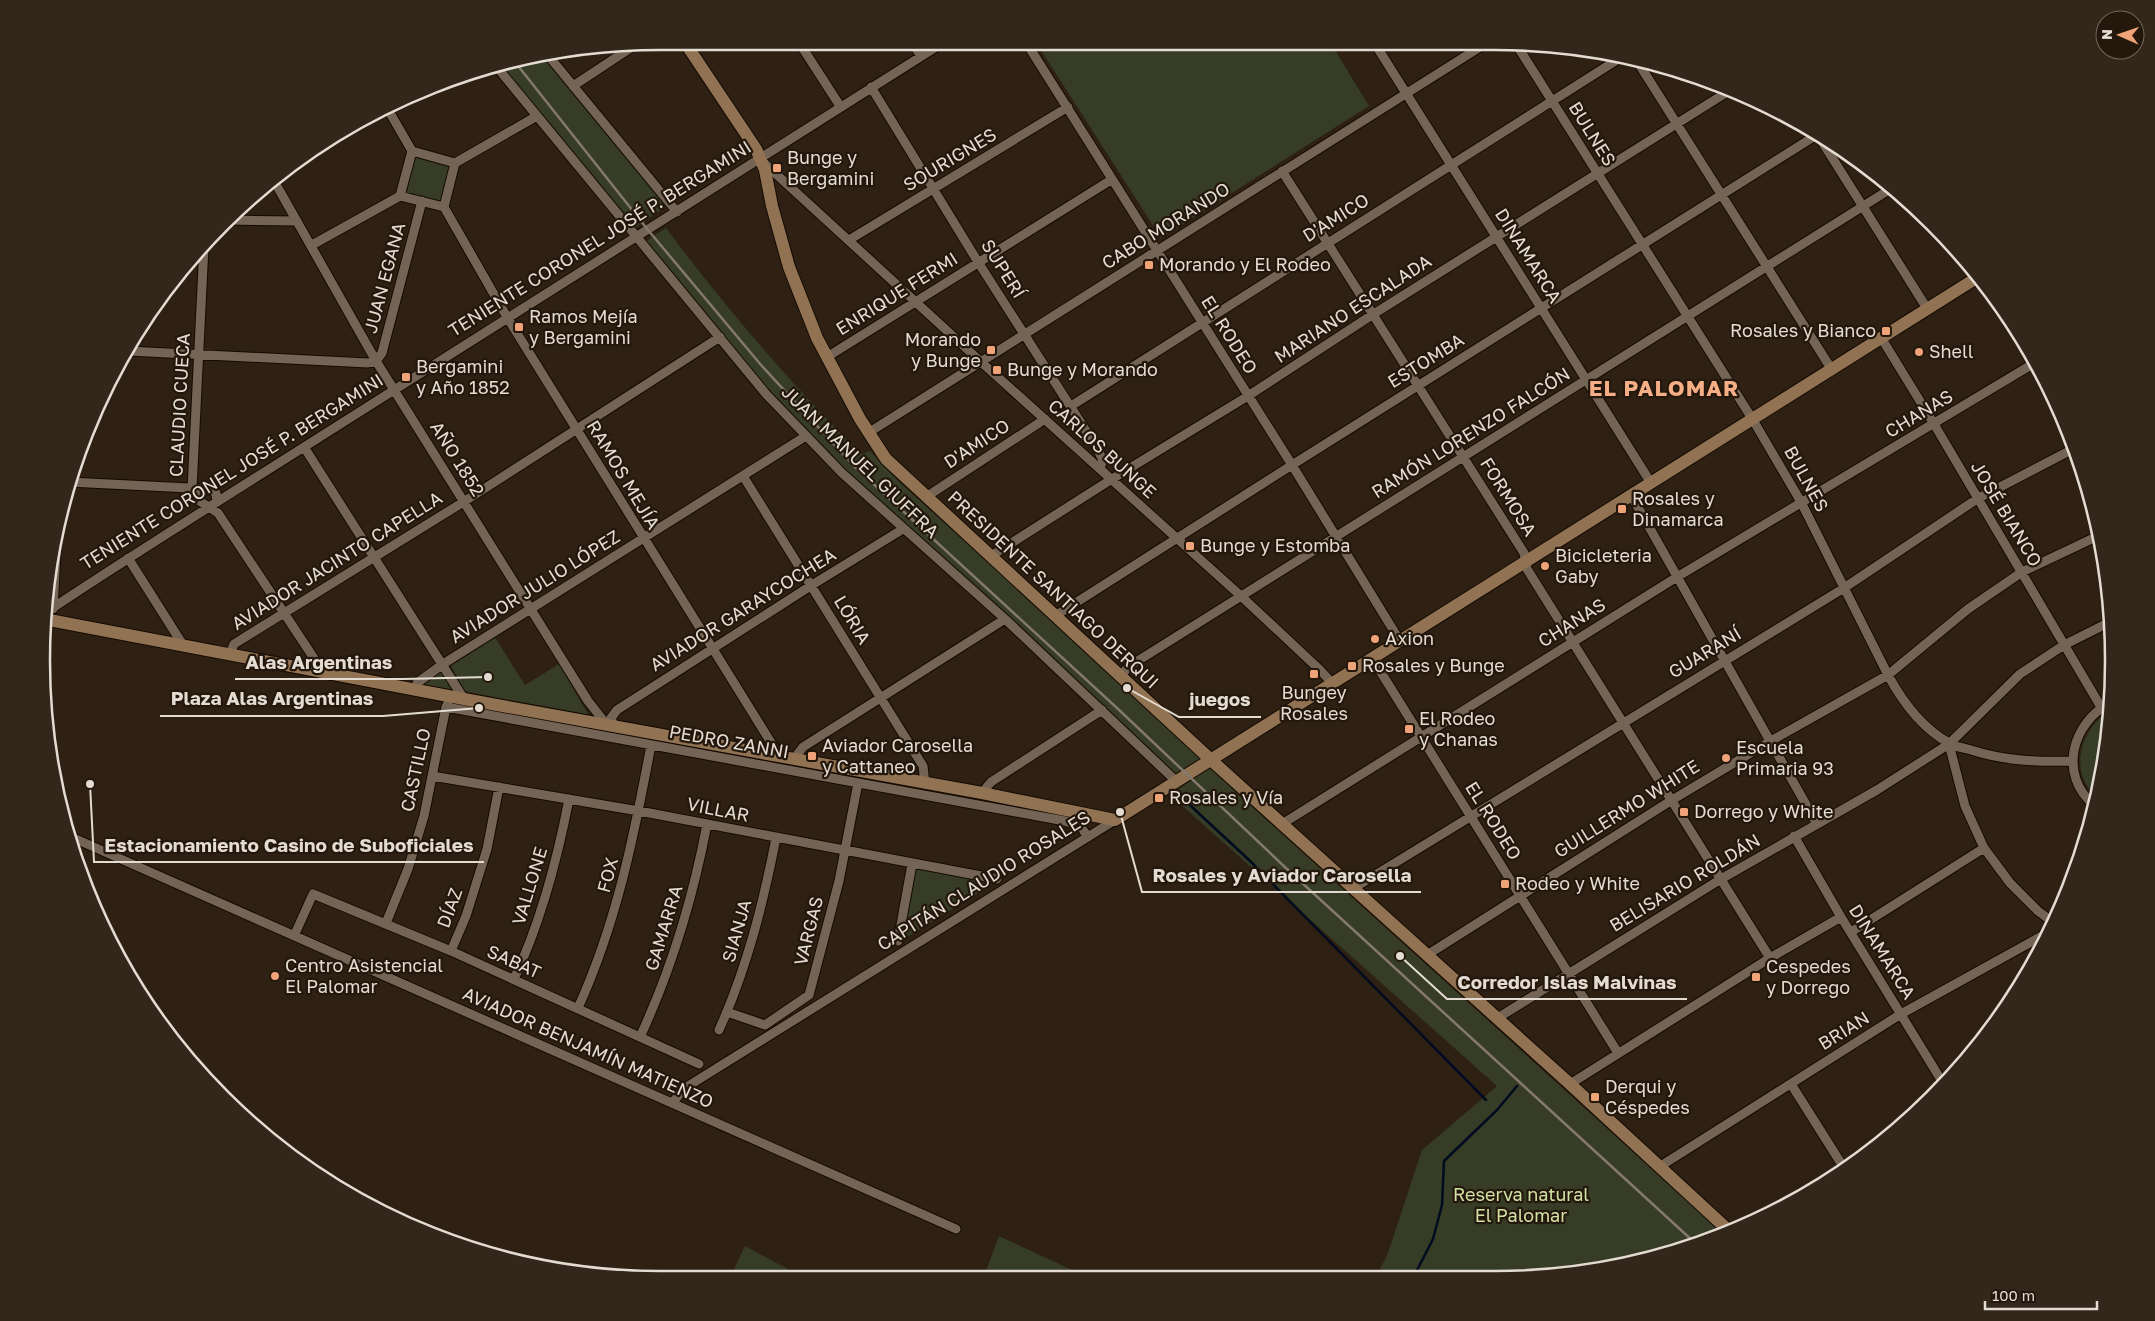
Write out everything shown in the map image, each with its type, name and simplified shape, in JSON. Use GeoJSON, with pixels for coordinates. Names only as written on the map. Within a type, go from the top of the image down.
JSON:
{"type":"FeatureCollection","features":[{"type":"Feature","properties":{"kind":"street","name":"PRESIDENTE SANTIAGO DERQUI"},"geometry":{"type":"LineString","coordinates":[[690,50],[761,159],[789,267],[826,356],[868,433],[886,459],[1210,759],[1427,954],[1724,1226]]}},
{"type":"Feature","properties":{"kind":"street"},"geometry":{"type":"LineString","coordinates":[[804,50],[840,106]]}},
{"type":"Feature","properties":{"kind":"street"},"geometry":{"type":"LineString","coordinates":[[917,50],[921,56]]}},
{"type":"Feature","properties":{"kind":"street","name":"TENIENTE CORONEL JOSÉ P. BERGAMINI"},"geometry":{"type":"LineString","coordinates":[[54,607],[507,317],[677,212],[840,106],[931,50]]}},
{"type":"Feature","properties":{"kind":"street","name":"EL RODEO"},"geometry":{"type":"LineString","coordinates":[[1032,50],[1400,641]]}},
{"type":"Feature","properties":{"kind":"street","name":"DINAMARCA"},"geometry":{"type":"LineString","coordinates":[[1379,50],[1650,483]]}},
{"type":"Feature","properties":{"kind":"street","name":"CABO MORANDO"},"geometry":{"type":"LineString","coordinates":[[868,433],[1474,50]]}},
{"type":"Feature","properties":{"kind":"street"},"geometry":{"type":"LineString","coordinates":[[574,86],[626,51]]}},
{"type":"Feature","properties":{"kind":"street","name":"BULNES"},"geometry":{"type":"LineString","coordinates":[[1521,51],[1753,420],[1801,502],[1888,675],[1910,709],[1927,727],[1949,744]]}},
{"type":"Feature","properties":{"kind":"street"},"geometry":{"type":"LineString","coordinates":[[552,60],[677,212]]}},
{"type":"Feature","properties":{"kind":"street","name":"D'AMICO"},"geometry":{"type":"LineString","coordinates":[[1071,406],[1614,62]]}},
{"type":"Feature","properties":{"kind":"street"},"geometry":{"type":"LineString","coordinates":[[1642,68],[1832,370]]}},
{"type":"Feature","properties":{"kind":"street","name":"JUAN MANUEL GIUFFRA"},"geometry":{"type":"LineString","coordinates":[[500,71],[766,394],[806,436],[903,529],[1005,619],[1176,781]]}},
{"type":"Feature","properties":{"kind":"street","name":"SUPERÍ"},"geometry":{"type":"LineString","coordinates":[[871,87],[978,262],[1071,406],[1103,460],[1100,468]]}},
{"type":"Feature","properties":{"kind":"street","name":"MARIANO ESCALADA"},"geometry":{"type":"LineString","coordinates":[[990,556],[1248,396],[1372,315],[1724,94]]}},
{"type":"Feature","properties":{"kind":"street","name":"SOURIGNES"},"geometry":{"type":"LineString","coordinates":[[849,240],[1068,107]]}},
{"type":"Feature","properties":{"kind":"street"},"geometry":{"type":"LineString","coordinates":[[390,113],[412,151],[455,163],[537,116]]}},
{"type":"Feature","properties":{"kind":"street","name":"ESTOMBA"},"geometry":{"type":"LineString","coordinates":[[1055,616],[1810,138]]}},
{"type":"Feature","properties":{"kind":"street"},"geometry":{"type":"LineString","coordinates":[[1827,149],[1928,310]]}},
{"type":"Feature","properties":{"kind":"street"},"geometry":{"type":"LineString","coordinates":[[400,196],[412,151]]}},
{"type":"Feature","properties":{"kind":"street","name":"CARLOS BUNGE"},"geometry":{"type":"LineString","coordinates":[[761,159],[915,302],[1242,597],[1332,683]]}},
{"type":"Feature","properties":{"kind":"street"},"geometry":{"type":"LineString","coordinates":[[312,246],[400,196],[444,207],[455,163]]}},
{"type":"Feature","properties":{"kind":"street","name":"FORMOSA"},"geometry":{"type":"LineString","coordinates":[[1282,171],[1372,315],[1464,456],[1524,553],[1528,569],[1770,958]]}},
{"type":"Feature","properties":{"kind":"street","name":"ENRIQUE FERMI"},"geometry":{"type":"LineString","coordinates":[[826,356],[1111,180]]}},
{"type":"Feature","properties":{"kind":"street","name":"AÑO 1852"},"geometry":{"type":"LineString","coordinates":[[276,187],[376,361],[588,701],[611,726]]}},
{"type":"Feature","properties":{"kind":"street","name":"RAMÓN LORENZO FALCÓN"},"geometry":{"type":"LineString","coordinates":[[1121,676],[1128,667],[1885,192]]}},
{"type":"Feature","properties":{"kind":"street","name":"JUAN EGANA"},"geometry":{"type":"LineString","coordinates":[[376,361],[382,353],[422,201]]}},
{"type":"Feature","properties":{"kind":"street","name":"RAMOS MEJÍA"},"geometry":{"type":"LineString","coordinates":[[444,207],[507,317],[780,757]]}},
{"type":"Feature","properties":{"kind":"street"},"geometry":{"type":"LineString","coordinates":[[238,220],[296,221]]}},
{"type":"Feature","properties":{"kind":"street","name":"CLAUDIO CUECA"},"geometry":{"type":"LineString","coordinates":[[203,256],[192,489],[198,500],[214,505],[283,614],[323,672]]}},
{"type":"Feature","properties":{"kind":"street","name":"CAPITÁN CLAUDIO ROSALES"},"geometry":{"type":"LineString","coordinates":[[672,1103],[685,1088],[1972,281]]}},
{"type":"Feature","properties":{"kind":"street","name":"AVIADOR JACINTO CAPELLA"},"geometry":{"type":"LineString","coordinates":[[230,654],[234,644],[465,501],[720,337]]}},
{"type":"Feature","properties":{"kind":"street","name":"JOSÉ BIANCO"},"geometry":{"type":"LineString","coordinates":[[1882,339],[2101,707]]}},
{"type":"Feature","properties":{"kind":"street"},"geometry":{"type":"LineString","coordinates":[[134,351],[368,363],[376,361]]}},
{"type":"Feature","properties":{"kind":"street","name":"CHANAS"},"geometry":{"type":"LineString","coordinates":[[1282,824],[1678,577],[2029,366]]}},
{"type":"Feature","properties":{"kind":"street","name":"D'AMICO"},"geometry":{"type":"LineString","coordinates":[[926,497],[1046,419]]}},
{"type":"Feature","properties":{"kind":"street","name":"AVIADOR JULIO LÓPEZ"},"geometry":{"type":"LineString","coordinates":[[417,690],[416,683],[443,664],[806,436]]}},
{"type":"Feature","properties":{"kind":"street"},"geometry":{"type":"LineString","coordinates":[[304,447],[443,664],[450,679],[454,701]]}},
{"type":"Feature","properties":{"kind":"street","name":"GUARANÍ"},"geometry":{"type":"LineString","coordinates":[[1354,888],[1723,660],[1844,588],[1977,499],[2068,452]]}},
{"type":"Feature","properties":{"kind":"street","name":"LÓRIA"},"geometry":{"type":"LineString","coordinates":[[743,476],[923,766],[925,784]]}},
{"type":"Feature","properties":{"kind":"street"},"geometry":{"type":"LineString","coordinates":[[77,482],[213,490],[216,493],[214,505]]}},
{"type":"Feature","properties":{"kind":"street"},"geometry":{"type":"LineString","coordinates":[[1631,495],[1817,824]]}},
{"type":"Feature","properties":{"kind":"street","name":"AVIADOR GARAYCOCHEA"},"geometry":{"type":"LineString","coordinates":[[611,726],[611,718],[617,710],[903,529]]}},
{"type":"Feature","properties":{"kind":"street","name":"GUILLERMO WHITE"},"geometry":{"type":"LineString","coordinates":[[1427,954],[1672,800],[1769,742],[1888,675],[1968,610],[2022,572],[2092,539]]}},
{"type":"Feature","properties":{"kind":"street"},"geometry":{"type":"LineString","coordinates":[[128,558],[183,645]]}},
{"type":"Feature","properties":{"kind":"street"},"geometry":{"type":"LineString","coordinates":[[52,609],[54,607],[55,580]]}},
{"type":"Feature","properties":{"kind":"street"},"geometry":{"type":"LineString","coordinates":[[794,759],[803,748],[1005,619]]}},
{"type":"Feature","properties":{"kind":"street"},"geometry":{"type":"LineString","coordinates":[[51,620],[417,690],[454,701],[611,726],[982,793],[1115,820]]}},
{"type":"Feature","properties":{"kind":"street","name":"BELISARIO ROLDÁN"},"geometry":{"type":"LineString","coordinates":[[1496,1019],[1721,878],[1877,790],[1949,744],[2009,683],[2064,645],[2104,625]]}},
{"type":"Feature","properties":{"kind":"street","name":"EL RODEO"},"geometry":{"type":"LineString","coordinates":[[1372,658],[1470,817],[1570,973],[1618,1053]]}},
{"type":"Feature","properties":{"kind":"street","name":"PEDRO ZANNI"},"geometry":{"type":"LineString","coordinates":[[454,701],[651,745],[1064,821],[1081,827],[1088,837]]}},
{"type":"Feature","properties":{"kind":"street","name":"CASTILLO"},"geometry":{"type":"LineString","coordinates":[[386,923],[408,869],[454,701]]}},
{"type":"Feature","properties":{"kind":"street"},"geometry":{"type":"LineString","coordinates":[[2089,799],[2082,791],[2076,777],[2073,761],[2075,745],[2080,730],[2089,717],[2101,707]]}},
{"type":"Feature","properties":{"kind":"street"},"geometry":{"type":"LineString","coordinates":[[982,793],[991,782],[1102,710]]}},
{"type":"Feature","properties":{"kind":"street"},"geometry":{"type":"LineString","coordinates":[[1949,744],[1998,758],[2031,761],[2073,761]]}},
{"type":"Feature","properties":{"kind":"street"},"geometry":{"type":"LineString","coordinates":[[1949,744],[1966,806],[1984,848],[2010,883],[2028,902],[2048,918]]}},
{"type":"Feature","properties":{"kind":"street","name":"FOX"},"geometry":{"type":"LineString","coordinates":[[578,1008],[592,977],[614,912],[629,858],[651,745]]}},
{"type":"Feature","properties":{"kind":"street","name":"VILLAR"},"geometry":{"type":"LineString","coordinates":[[432,776],[639,811],[996,879]]}},
{"type":"Feature","properties":{"kind":"street","name":"VARGAS"},"geometry":{"type":"LineString","coordinates":[[727,1012],[765,1026],[809,996],[846,851],[858,783]]}},
{"type":"Feature","properties":{"kind":"street","name":"DÍAZ"},"geometry":{"type":"LineString","coordinates":[[451,952],[466,916],[487,849],[499,787]]}},
{"type":"Feature","properties":{"kind":"street","name":"VALLONE"},"geometry":{"type":"LineString","coordinates":[[514,979],[528,947],[545,898],[561,839],[569,799]]}},
{"type":"Feature","properties":{"kind":"street","name":"GAMARRA"},"geometry":{"type":"LineString","coordinates":[[640,1037],[676,948],[694,886],[707,824]]}},
{"type":"Feature","properties":{"kind":"street","name":"DINAMARCA"},"geometry":{"type":"LineString","coordinates":[[1794,836],[1841,917],[1940,1077]]}},
{"type":"Feature","properties":{"kind":"street","name":"SIANJA"},"geometry":{"type":"LineString","coordinates":[[720,1030],[756,928],[776,838]]}},
{"type":"Feature","properties":{"kind":"street","name":"AVIADOR BENJAMÍN MATIENZO"},"geometry":{"type":"LineString","coordinates":[[77,840],[956,1229]]}},
{"type":"Feature","properties":{"kind":"street"},"geometry":{"type":"LineString","coordinates":[[1851,932],[1984,848]]}},
{"type":"Feature","properties":{"kind":"street"},"geometry":{"type":"LineString","coordinates":[[898,941],[912,864]]}},
{"type":"Feature","properties":{"kind":"street","name":"SABAT"},"geometry":{"type":"LineString","coordinates":[[294,936],[313,894],[386,923],[514,979],[699,1064]]}},
{"type":"Feature","properties":{"kind":"street"},"geometry":{"type":"LineString","coordinates":[[1570,1084],[1770,958],[1841,917]]}},
{"type":"Feature","properties":{"kind":"street","name":"BRIAN"},"geometry":{"type":"LineString","coordinates":[[1659,1167],[1901,1014],[2038,938]]}},
{"type":"Feature","properties":{"kind":"street"},"geometry":{"type":"LineString","coordinates":[[1791,1084],[1842,1162]]}},
{"type":"Feature","properties":{"kind":"green space"},"geometry":{"type":"Polygon","coordinates":[[[1041,50],[1335,50],[1369,106],[1161,238],[1041,50]]]}},
{"type":"Feature","properties":{"kind":"green space"},"geometry":{"type":"Polygon","coordinates":[[[552,60],[666,206],[634,229],[501,71],[552,60]]]}},
{"type":"Feature","properties":{"kind":"green space"},"geometry":{"type":"Polygon","coordinates":[[[416,156],[451,166],[440,202],[406,193],[416,156]]]}},
{"type":"Feature","properties":{"kind":"green space"},"geometry":{"type":"Polygon","coordinates":[[[666,228],[759,344],[861,454],[870,451],[897,480],[1205,759],[1178,777],[1102,710],[806,436],[645,242],[666,228]]]}},
{"type":"Feature","properties":{"kind":"green space"},"geometry":{"type":"Polygon","coordinates":[[[494,636],[525,685],[559,664],[589,716],[464,691],[450,664],[494,636]]]}},
{"type":"Feature","properties":{"kind":"green space"},"geometry":{"type":"Polygon","coordinates":[[[442,669],[452,690],[421,685],[442,669]]]}},
{"type":"Feature","properties":{"kind":"green space"},"geometry":{"type":"Polygon","coordinates":[[[2102,717],[2100,740],[2091,790],[2082,775],[2080,763],[2085,738],[2102,717]]]}},
{"type":"Feature","properties":{"kind":"green space","name":"Reserva natural El Palomar"},"geometry":{"type":"Polygon","coordinates":[[[1210,767],[1718,1229],[1653,1250],[1574,1266],[1534,1270],[1379,1271],[1387,1256],[1422,1150],[1497,1086],[1170,795],[1210,767]]]}},
{"type":"Feature","properties":{"kind":"green space"},"geometry":{"type":"Polygon","coordinates":[[[922,868],[996,882],[902,940],[914,873],[917,869],[922,868]]]}},
{"type":"Feature","properties":{"kind":"green space"},"geometry":{"type":"Polygon","coordinates":[[[999,1236],[1074,1271],[986,1271],[999,1236]]]}},
{"type":"Feature","properties":{"kind":"green space"},"geometry":{"type":"Polygon","coordinates":[[[745,1246],[792,1271],[733,1271],[745,1246]]]}},
{"type":"Feature","properties":{"kind":"waterway"},"geometry":{"type":"LineString","coordinates":[[1178,794],[1249,860],[1486,1100]]}},
{"type":"Feature","properties":{"kind":"waterway"},"geometry":{"type":"LineString","coordinates":[[1417,1271],[1433,1239],[1442,1205],[1444,1161],[1497,1110],[1517,1086]]}},
{"type":"Feature","properties":{"kind":"railway"},"geometry":{"type":"LineString","coordinates":[[519,67],[648,230],[761,365],[855,467],[1117,708],[1288,870],[1691,1239]]}},
{"type":"Feature","properties":{"kind":"place","name":"Bunge y Bergamini"},"geometry":{"type":"Point","coordinates":[777,168]}},
{"type":"Feature","properties":{"kind":"place","name":"Morando y El Rodeo"},"geometry":{"type":"Point","coordinates":[1149,265]}},
{"type":"Feature","properties":{"kind":"place","name":"Ramos Mejía y Bergamini"},"geometry":{"type":"Point","coordinates":[519,327]}},
{"type":"Feature","properties":{"kind":"place","name":"Rosales y Bianco"},"geometry":{"type":"Point","coordinates":[1886,331]}},
{"type":"Feature","properties":{"kind":"place","name":"Morando y Bunge"},"geometry":{"type":"Point","coordinates":[991,350]}},
{"type":"Feature","properties":{"kind":"place","name":"Shell"},"geometry":{"type":"Point","coordinates":[1919,352]}},
{"type":"Feature","properties":{"kind":"place","name":"Bunge y Morando"},"geometry":{"type":"Point","coordinates":[997,370]}},
{"type":"Feature","properties":{"kind":"place","name":"Bergamini y Año 1852"},"geometry":{"type":"Point","coordinates":[406,377]}},
{"type":"Feature","properties":{"kind":"place","name":"Rosales y Dinamarca"},"geometry":{"type":"Point","coordinates":[1622,509]}},
{"type":"Feature","properties":{"kind":"place","name":"Bunge y Estomba"},"geometry":{"type":"Point","coordinates":[1190,546]}},
{"type":"Feature","properties":{"kind":"place","name":"Bicicleteria Gaby"},"geometry":{"type":"Point","coordinates":[1545,566]}},
{"type":"Feature","properties":{"kind":"place","name":"Axion"},"geometry":{"type":"Point","coordinates":[1375,639]}},
{"type":"Feature","properties":{"kind":"place","name":"Rosales y Bunge"},"geometry":{"type":"Point","coordinates":[1352,666]}},
{"type":"Feature","properties":{"kind":"place","name":"Bungey Rosales"},"geometry":{"type":"Point","coordinates":[1314,674]}},
{"type":"Feature","properties":{"kind":"place","name":"Alas Argentinas"},"geometry":{"type":"Point","coordinates":[488,677]}},
{"type":"Feature","properties":{"kind":"place","name":"juegos"},"geometry":{"type":"Point","coordinates":[1127,688]}},
{"type":"Feature","properties":{"kind":"place","name":"Plaza Alas Argentinas"},"geometry":{"type":"Point","coordinates":[479,708]}},
{"type":"Feature","properties":{"kind":"place","name":"El Rodeo y Chanas"},"geometry":{"type":"Point","coordinates":[1409,729]}},
{"type":"Feature","properties":{"kind":"place","name":"Aviador Carosella y Cattaneo"},"geometry":{"type":"Point","coordinates":[812,756]}},
{"type":"Feature","properties":{"kind":"place","name":"Escuela Primaria 93"},"geometry":{"type":"Point","coordinates":[1726,758]}},
{"type":"Feature","properties":{"kind":"place","name":"Estacionamiento Casino de Suboficiales"},"geometry":{"type":"Point","coordinates":[90,784]}},
{"type":"Feature","properties":{"kind":"place","name":"Rosales y Vía"},"geometry":{"type":"Point","coordinates":[1159,798]}},
{"type":"Feature","properties":{"kind":"place","name":"Rosales y Aviador Carosella"},"geometry":{"type":"Point","coordinates":[1120,812]}},
{"type":"Feature","properties":{"kind":"place","name":"Dorrego y White"},"geometry":{"type":"Point","coordinates":[1684,812]}},
{"type":"Feature","properties":{"kind":"place","name":"Rodeo y White"},"geometry":{"type":"Point","coordinates":[1505,884]}},
{"type":"Feature","properties":{"kind":"place","name":"Corredor Islas Malvinas"},"geometry":{"type":"Point","coordinates":[1400,956]}},
{"type":"Feature","properties":{"kind":"place","name":"Centro Asistencial El Palomar"},"geometry":{"type":"Point","coordinates":[275,976]}},
{"type":"Feature","properties":{"kind":"place","name":"Cespedes y Dorrego"},"geometry":{"type":"Point","coordinates":[1756,977]}},
{"type":"Feature","properties":{"kind":"place","name":"Derqui y Céspedes"},"geometry":{"type":"Point","coordinates":[1595,1097]}},
{"type":"Feature","properties":{"kind":"district","name":"EL PALOMAR"},"geometry":{"type":"Point","coordinates":[1664,388]}}]}
